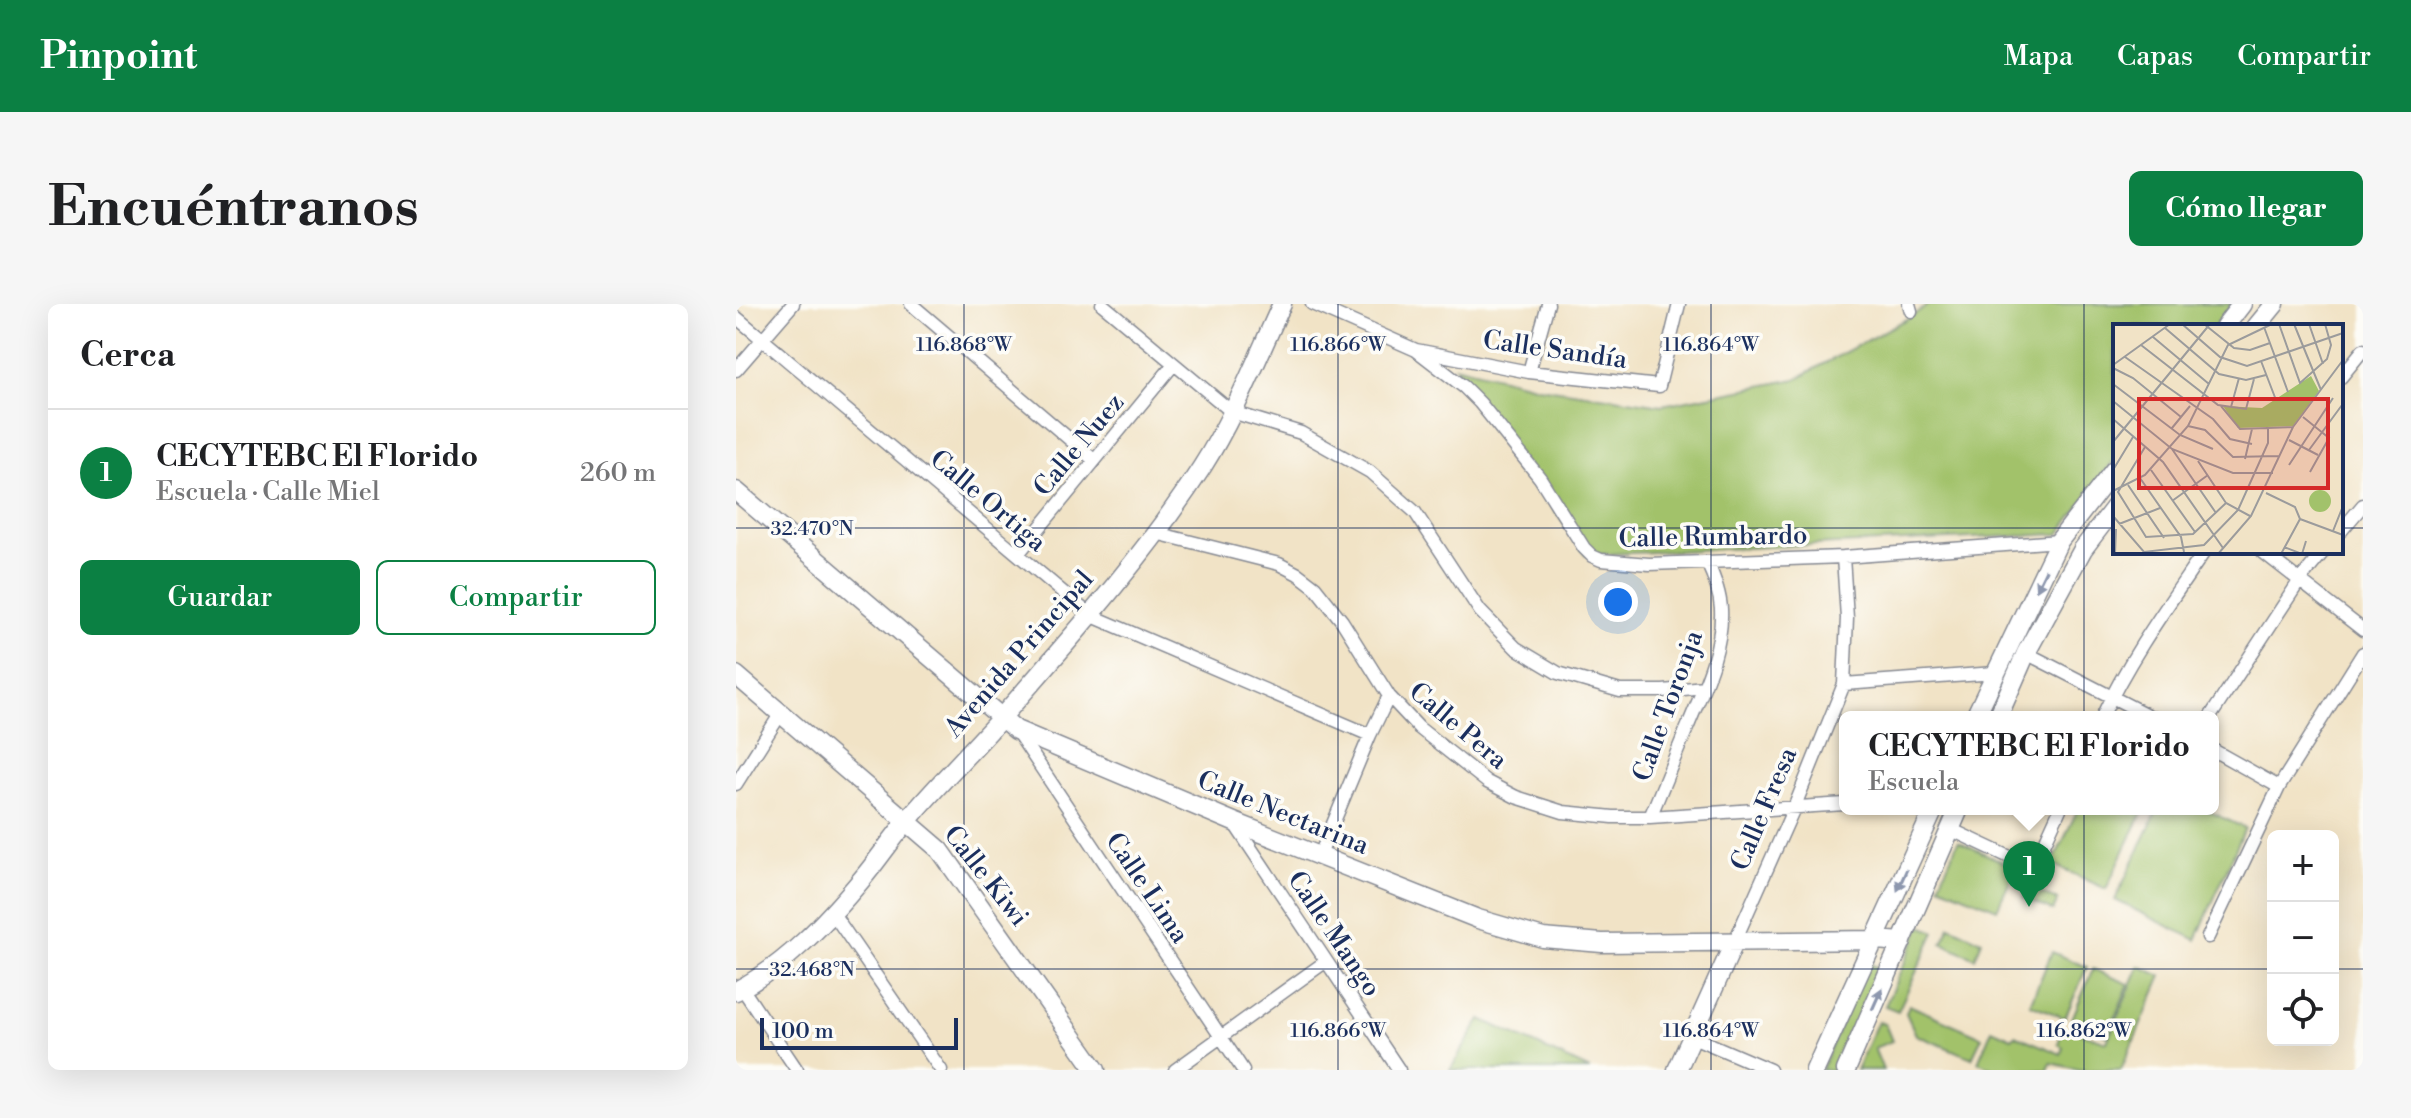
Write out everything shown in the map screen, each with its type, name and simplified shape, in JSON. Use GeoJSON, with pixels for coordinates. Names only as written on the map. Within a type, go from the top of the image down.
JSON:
{"type":"FeatureCollection","features":[{"type":"Feature","properties":{"kind":"street"},"geometry":{"type":"LineString","coordinates":[[736,370],[793,304]]}},
{"type":"Feature","properties":{"kind":"street"},"geometry":{"type":"LineString","coordinates":[[911,304],[1094,460]]}},
{"type":"Feature","properties":{"kind":"street"},"geometry":{"type":"LineString","coordinates":[[1102,304],[1232,412],[1301,433],[1370,472],[1415,512],[1480,611],[1516,648],[1558,673],[1620,691],[1704,687]]}},
{"type":"Feature","properties":{"kind":"street","name":"Avenida Principal"},"geometry":{"type":"LineString","coordinates":[[739,990],[783,960],[832,912],[906,822],[1090,615],[1156,533],[1203,466],[1282,304]]}},
{"type":"Feature","properties":{"kind":"street","name":"Calle Sandía"},"geometry":{"type":"LineString","coordinates":[[1312,304],[1416,350],[1529,372],[1659,386],[1679,304]]}},
{"type":"Feature","properties":{"kind":"street"},"geometry":{"type":"LineString","coordinates":[[1529,372],[1548,304]]}},
{"type":"Feature","properties":{"kind":"street"},"geometry":{"type":"LineString","coordinates":[[2227,324],[2242,304]]}},
{"type":"Feature","properties":{"kind":"street"},"geometry":{"type":"LineString","coordinates":[[2259,324],[2275,304]]}},
{"type":"Feature","properties":{"kind":"street","name":"Calle Ortiga"},"geometry":{"type":"LineString","coordinates":[[736,317],[1090,615],[1370,735]]}},
{"type":"Feature","properties":{"kind":"street","name":"Calle Rumbardo"},"geometry":{"type":"LineString","coordinates":[[1416,350],[1480,403],[1540,478],[1592,556],[1649,564],[1843,557],[2059,541]]}},
{"type":"Feature","properties":{"kind":"street"},"geometry":{"type":"LineString","coordinates":[[2343,375],[2363,350]]}},
{"type":"Feature","properties":{"kind":"street","name":"Calle Nuez"},"geometry":{"type":"LineString","coordinates":[[1018,554],[1174,364]]}},
{"type":"Feature","properties":{"kind":"street"},"geometry":{"type":"LineString","coordinates":[[1978,711],[2059,541],[2113,472]]}},
{"type":"Feature","properties":{"kind":"street","name":"Calle Nectarina"},"geometry":{"type":"LineString","coordinates":[[736,491],[1016,730],[1234,822],[1478,919],[1543,938],[1602,943],[1902,942]]}},
{"type":"Feature","properties":{"kind":"street"},"geometry":{"type":"LineString","coordinates":[[2343,529],[2362,507]]}},
{"type":"Feature","properties":{"kind":"street"},"geometry":{"type":"LineString","coordinates":[[2001,711],[2026,653],[2083,549],[2113,510]]}},
{"type":"Feature","properties":{"kind":"street","name":"Calle Pera"},"geometry":{"type":"LineString","coordinates":[[1156,533],[1279,564],[1298,574],[1315,587],[1342,621],[1389,696],[1419,728],[1464,766],[1501,790],[1545,807],[1580,815],[1650,817],[1839,804]]}},
{"type":"Feature","properties":{"kind":"street"},"geometry":{"type":"LineString","coordinates":[[2105,711],[2203,554]]}},
{"type":"Feature","properties":{"kind":"street"},"geometry":{"type":"LineString","coordinates":[[2266,554],[2363,630]]}},
{"type":"Feature","properties":{"kind":"street"},"geometry":{"type":"LineString","coordinates":[[2214,711],[2247,657],[2321,554]]}},
{"type":"Feature","properties":{"kind":"street","name":"Calle Fresa"},"geometry":{"type":"LineString","coordinates":[[1677,1070],[1794,808],[1844,684],[1847,618],[1843,557]]}},
{"type":"Feature","properties":{"kind":"street","name":"Calle Toronja"},"geometry":{"type":"LineString","coordinates":[[1650,817],[1717,651],[1721,618],[1719,592],[1707,562]]}},
{"type":"Feature","properties":{"kind":"street"},"geometry":{"type":"LineString","coordinates":[[2026,653],[2140,711]]}},
{"type":"Feature","properties":{"kind":"street"},"geometry":{"type":"LineString","coordinates":[[2208,937],[2279,787],[2363,653]]}},
{"type":"Feature","properties":{"kind":"street"},"geometry":{"type":"LineString","coordinates":[[1844,684],[1995,673]]}},
{"type":"Feature","properties":{"kind":"street","name":"Calle Kiwi"},"geometry":{"type":"LineString","coordinates":[[736,675],[940,850],[1096,1070]]}},
{"type":"Feature","properties":{"kind":"street"},"geometry":{"type":"LineString","coordinates":[[1320,855],[1389,696]]}},
{"type":"Feature","properties":{"kind":"street"},"geometry":{"type":"LineString","coordinates":[[736,784],[781,713]]}},
{"type":"Feature","properties":{"kind":"street","name":"Calle Lima"},"geometry":{"type":"LineString","coordinates":[[1016,730],[1243,1070]]}},
{"type":"Feature","properties":{"kind":"street"},"geometry":{"type":"LineString","coordinates":[[2219,753],[2279,787]]}},
{"type":"Feature","properties":{"kind":"street"},"geometry":{"type":"LineString","coordinates":[[1815,1070],[1931,815]]}},
{"type":"Feature","properties":{"kind":"street"},"geometry":{"type":"LineString","coordinates":[[1846,1070],[1956,815]]}},
{"type":"Feature","properties":{"kind":"street"},"geometry":{"type":"LineString","coordinates":[[1950,829],[2031,871],[2057,815]]}},
{"type":"Feature","properties":{"kind":"street","name":"Calle Mango"},"geometry":{"type":"LineString","coordinates":[[1234,822],[1399,1070]]}},
{"type":"Feature","properties":{"kind":"street"},"geometry":{"type":"LineString","coordinates":[[832,912],[941,1070]]}},
{"type":"Feature","properties":{"kind":"street"},"geometry":{"type":"LineString","coordinates":[[1175,1070],[1325,962]]}},
{"type":"Feature","properties":{"kind":"street"},"geometry":{"type":"LineString","coordinates":[[739,990],[797,1070]]}},
{"type":"Feature","properties":{"kind":"street"},"geometry":{"type":"LineString","coordinates":[[1693,1037],[1770,1070]]}},
{"type":"Feature","properties":{"kind":"green space"},"geometry":{"type":"Polygon","coordinates":[[[1929,304],[2232,304],[2217,324],[2113,324],[2113,462],[2059,534],[1586,555],[1455,366],[1538,387],[1662,405],[1796,379],[1929,304]]]}},
{"type":"Feature","properties":{"kind":"green space"},"geometry":{"type":"Polygon","coordinates":[[[2075,815],[2141,815],[2106,889],[2052,864],[2075,815]]]}},
{"type":"Feature","properties":{"kind":"green space"},"geometry":{"type":"Polygon","coordinates":[[[2155,815],[2217,815],[2245,828],[2196,940],[2115,900],[2155,815]]]}},
{"type":"Feature","properties":{"kind":"green space"},"geometry":{"type":"Polygon","coordinates":[[[1958,841],[2016,868],[1997,909],[1939,885],[1958,841]]]}},
{"type":"Feature","properties":{"kind":"green space"},"geometry":{"type":"Polygon","coordinates":[[[2033,876],[2045,881],[2040,893],[2058,900],[2053,911],[2023,898],[2033,876]]]}},
{"type":"Feature","properties":{"kind":"green space"},"geometry":{"type":"Polygon","coordinates":[[[1921,926],[1935,932],[1898,1011],[1885,1006],[1921,926]]]}},
{"type":"Feature","properties":{"kind":"green space"},"geometry":{"type":"Polygon","coordinates":[[[1950,926],[1982,941],[1975,958],[1942,943],[1950,926]]]}},
{"type":"Feature","properties":{"kind":"green space"},"geometry":{"type":"Polygon","coordinates":[[[2052,952],[2087,967],[2065,1018],[2030,1004],[2052,952]]]}},
{"type":"Feature","properties":{"kind":"green space"},"geometry":{"type":"Polygon","coordinates":[[[1868,963],[1885,971],[1838,1070],[1821,1070],[1868,963]]]}},
{"type":"Feature","properties":{"kind":"green space"},"geometry":{"type":"Polygon","coordinates":[[[2139,966],[2162,976],[2121,1070],[2081,1070],[2051,1063],[2048,1070],[1997,1070],[1978,1062],[1992,1029],[2061,1054],[2063,1047],[2058,1044],[2063,1027],[2107,1042],[2139,966]]]}},
{"type":"Feature","properties":{"kind":"green space"},"geometry":{"type":"Polygon","coordinates":[[[2093,969],[2129,984],[2107,1036],[2071,1021],[2093,969]]]}},
{"type":"Feature","properties":{"kind":"green space"},"geometry":{"type":"Polygon","coordinates":[[[1909,1005],[1982,1037],[1972,1058],[1916,1035],[1906,1013],[1909,1005]]]}},
{"type":"Feature","properties":{"kind":"green space"},"geometry":{"type":"Polygon","coordinates":[[[1481,1019],[1590,1070],[1450,1070],[1481,1019]]]}},
{"type":"Feature","properties":{"kind":"green space"},"geometry":{"type":"Polygon","coordinates":[[[1878,1021],[1885,1024],[1892,1041],[1874,1048],[1883,1070],[1856,1070],[1878,1021]]]}},
{"type":"Feature","properties":{"kind":"place","name":"CECYTEBC El Florido"},"geometry":{"type":"Point","coordinates":[2029,907]}}]}
